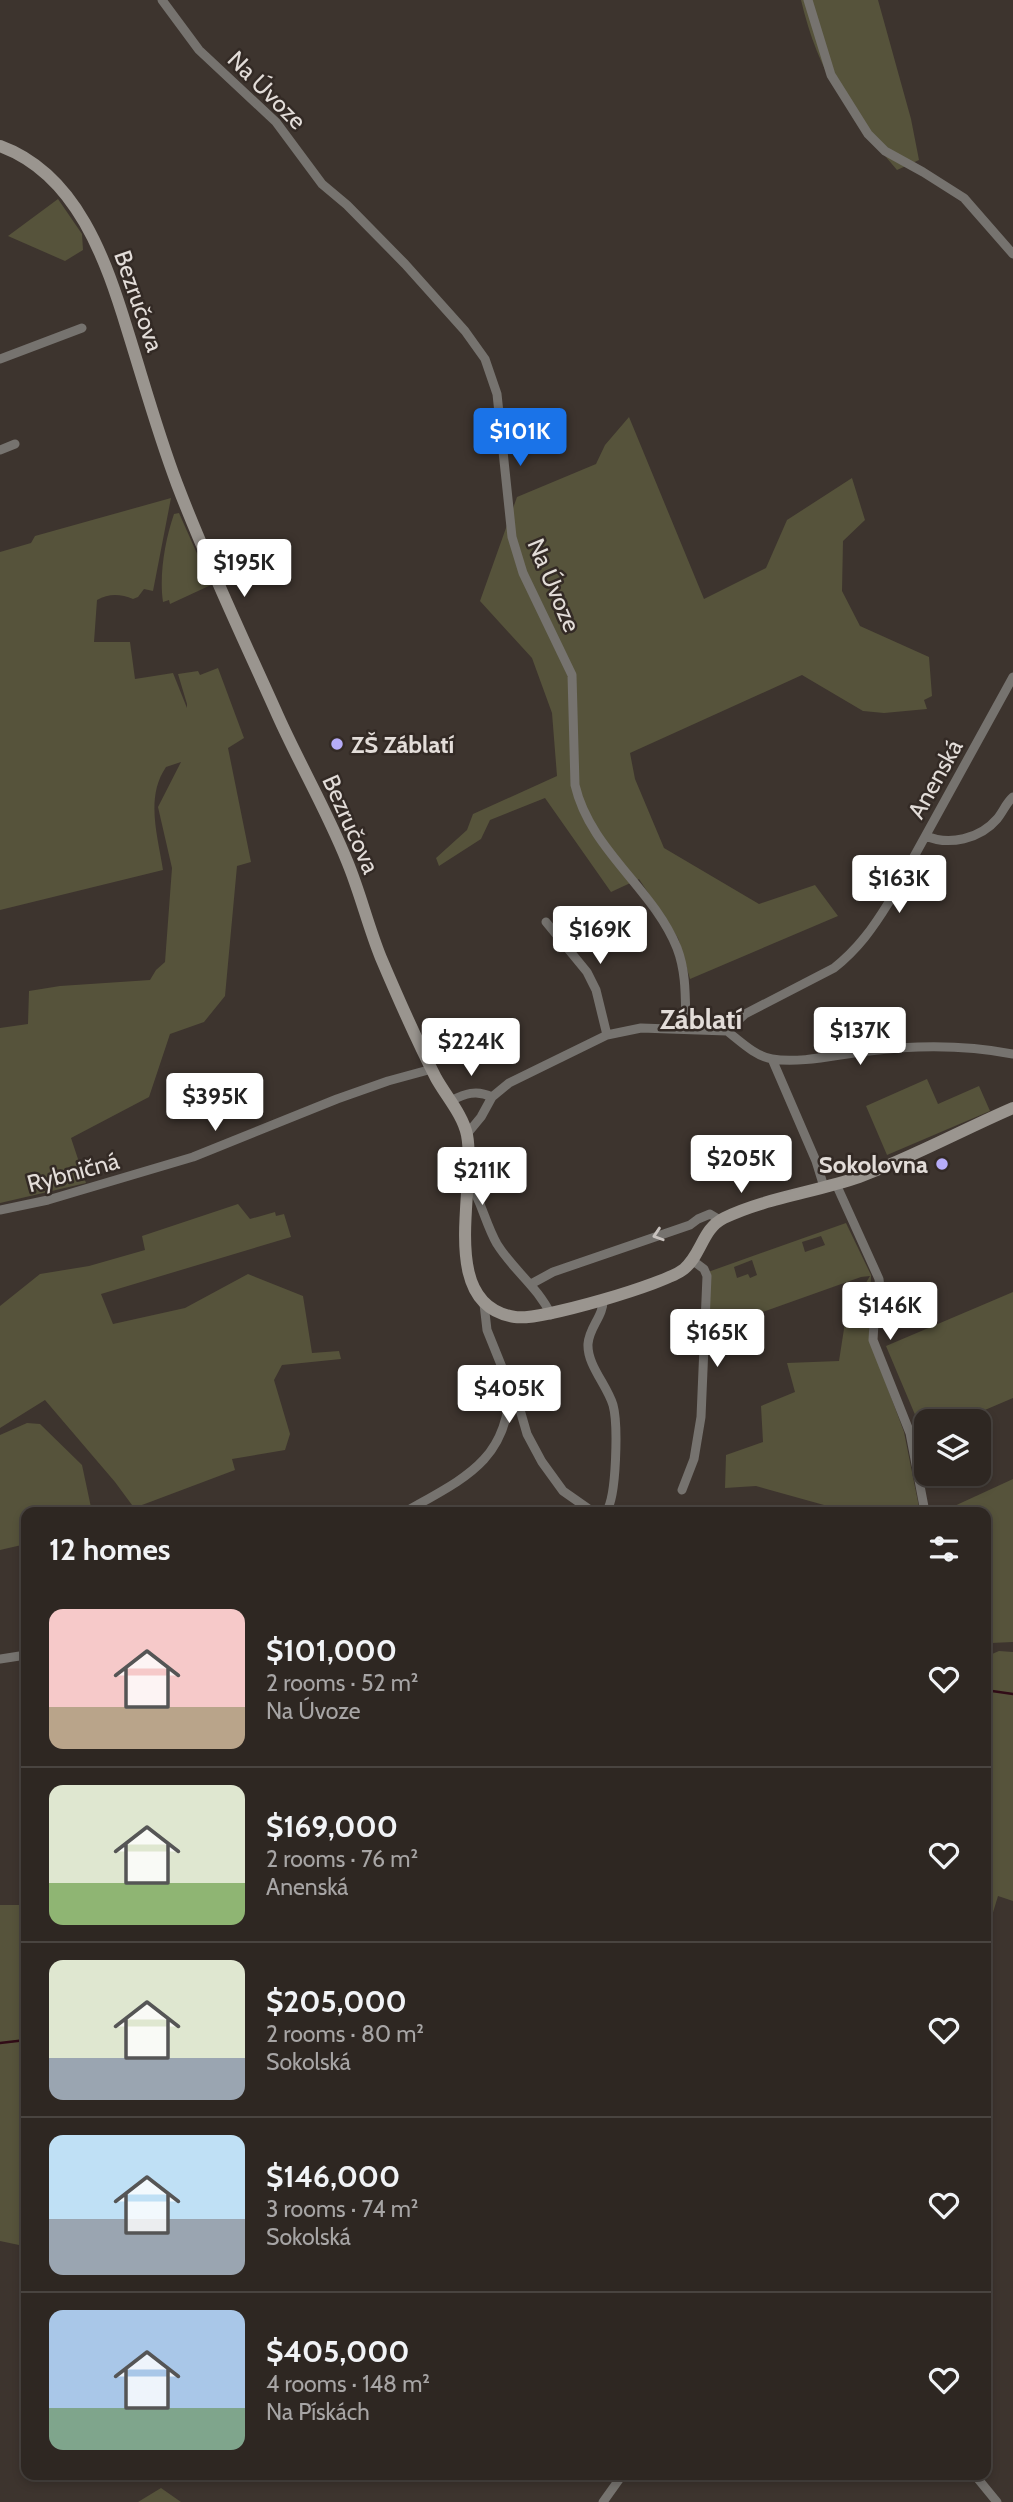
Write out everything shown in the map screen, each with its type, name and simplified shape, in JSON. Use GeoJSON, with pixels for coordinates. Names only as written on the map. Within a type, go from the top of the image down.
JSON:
{"type":"FeatureCollection","features":[{"type":"Feature","properties":{"kind":"main road","name":"Bezručova"},"geometry":{"type":"LineString","coordinates":[[0,146],[20,154],[48,176],[75,209],[98,246],[123,315],[176,483],[281,723],[348,864],[379,953],[432,1069],[467,1134],[467,1260],[472,1285],[484,1304]]}},
{"type":"Feature","properties":{"kind":"main road"},"geometry":{"type":"LineString","coordinates":[[484,1304],[498,1313],[529,1318],[551,1315],[665,1280],[682,1271],[692,1261],[708,1230],[720,1220],[871,1172],[1013,1108]]}},
{"type":"Feature","properties":{"kind":"street","name":"Na Úvoze"},"geometry":{"type":"LineString","coordinates":[[162,0],[199,50],[276,122],[322,184],[347,205],[405,264],[465,331],[485,359],[497,394],[512,537],[523,573],[572,675],[575,785],[579,799],[590,824],[672,938],[683,966],[686,1028]]}},
{"type":"Feature","properties":{"kind":"street"},"geometry":{"type":"LineString","coordinates":[[808,0],[831,75],[868,134],[885,152],[964,198],[1013,254]]}},
{"type":"Feature","properties":{"kind":"street"},"geometry":{"type":"LineString","coordinates":[[0,359],[82,328]]}},
{"type":"Feature","properties":{"kind":"street"},"geometry":{"type":"LineString","coordinates":[[0,450],[15,444]]}},
{"type":"Feature","properties":{"kind":"street","name":"Anenská"},"geometry":{"type":"LineString","coordinates":[[727,1031],[745,1014],[834,968],[869,935],[890,902],[1013,677]]}},
{"type":"Feature","properties":{"kind":"street"},"geometry":{"type":"LineString","coordinates":[[926,836],[943,842],[954,842],[972,835],[996,820],[1013,797]]}},
{"type":"Feature","properties":{"kind":"street"},"geometry":{"type":"LineString","coordinates":[[546,922],[587,972],[596,990],[607,1035]]}},
{"type":"Feature","properties":{"kind":"street"},"geometry":{"type":"LineString","coordinates":[[467,1134],[492,1097],[521,1076],[607,1035],[633,1028],[727,1031],[753,1051],[772,1059],[928,1047],[975,1048],[1013,1054]]}},
{"type":"Feature","properties":{"kind":"street"},"geometry":{"type":"LineString","coordinates":[[772,1059],[816,1161],[879,1279],[873,1340],[910,1433],[924,1507]]}},
{"type":"Feature","properties":{"kind":"street","name":"Rybničná"},"geometry":{"type":"LineString","coordinates":[[0,1210],[48,1200],[194,1157],[337,1099],[432,1069]]}},
{"type":"Feature","properties":{"kind":"street"},"geometry":{"type":"LineString","coordinates":[[450,1101],[463,1094],[477,1092],[492,1097]]}},
{"type":"Feature","properties":{"kind":"street"},"geometry":{"type":"LineString","coordinates":[[466,1177],[475,1190],[499,1246],[531,1284],[551,1315]]}},
{"type":"Feature","properties":{"kind":"street"},"geometry":{"type":"LineString","coordinates":[[531,1284],[553,1272],[690,1225],[710,1214],[720,1220]]}},
{"type":"Feature","properties":{"kind":"street"},"geometry":{"type":"LineString","coordinates":[[682,1490],[694,1459],[701,1417],[706,1276],[704,1269],[692,1261]]}},
{"type":"Feature","properties":{"kind":"street"},"geometry":{"type":"LineString","coordinates":[[603,1299],[603,1310],[588,1344],[590,1358],[612,1403],[617,1425],[612,1495],[608,1507]]}},
{"type":"Feature","properties":{"kind":"street"},"geometry":{"type":"LineString","coordinates":[[484,1304],[486,1330],[516,1395],[527,1434],[542,1462],[563,1491],[586,1507]]}},
{"type":"Feature","properties":{"kind":"street"},"geometry":{"type":"LineString","coordinates":[[414,1507],[469,1475],[494,1449],[509,1409],[510,1387]]}},
{"type":"Feature","properties":{"kind":"street"},"geometry":{"type":"LineString","coordinates":[[0,1659],[21,1656]]}},
{"type":"Feature","properties":{"kind":"street"},"geometry":{"type":"LineString","coordinates":[[603,2502],[619,2480]]}},
{"type":"Feature","properties":{"kind":"street"},"geometry":{"type":"LineString","coordinates":[[979,2480],[997,2502]]}},
{"type":"Feature","properties":{"kind":"shaded area"},"geometry":{"type":"Polygon","coordinates":[[[801,0],[878,0],[911,119],[919,160],[897,170],[864,130],[826,72],[808,27],[801,0]]]}},
{"type":"Feature","properties":{"kind":"shaded area"},"geometry":{"type":"Polygon","coordinates":[[[58,199],[82,234],[83,250],[65,261],[8,236],[58,199]]]}},
{"type":"Feature","properties":{"kind":"shaded area"},"geometry":{"type":"Polygon","coordinates":[[[629,417],[704,599],[766,568],[787,520],[852,478],[865,520],[843,541],[842,591],[860,626],[929,657],[932,696],[924,700],[927,709],[884,713],[863,711],[802,675],[630,753],[635,779],[664,848],[759,904],[815,885],[838,916],[690,979],[678,938],[639,879],[611,892],[545,798],[490,820],[481,839],[439,866],[436,858],[467,830],[473,814],[557,776],[552,713],[532,658],[480,601],[517,497],[596,464],[605,445],[629,417]]]}},
{"type":"Feature","properties":{"kind":"shaded area"},"geometry":{"type":"Polygon","coordinates":[[[171,498],[153,591],[144,589],[133,599],[115,595],[97,600],[94,642],[130,642],[135,679],[173,673],[187,708],[178,674],[198,671],[200,675],[218,668],[244,738],[228,748],[251,862],[237,866],[225,996],[204,1022],[170,1034],[149,1097],[71,1138],[86,1183],[0,1203],[0,1028],[28,1024],[29,991],[60,986],[150,980],[165,962],[172,868],[158,807],[181,762],[166,767],[156,791],[156,831],[163,870],[0,910],[0,552],[31,543],[35,536],[171,498]]]}},
{"type":"Feature","properties":{"kind":"shaded area"},"geometry":{"type":"Polygon","coordinates":[[[179,513],[211,585],[170,604],[169,600],[163,602],[162,569],[174,514],[179,513]]]}},
{"type":"Feature","properties":{"kind":"shaded area"},"geometry":{"type":"Polygon","coordinates":[[[927,1079],[938,1104],[979,1086],[990,1111],[887,1155],[866,1106],[927,1079]]]}},
{"type":"Feature","properties":{"kind":"shaded area"},"geometry":{"type":"Polygon","coordinates":[[[238,1204],[250,1219],[275,1212],[276,1216],[284,1214],[291,1237],[101,1294],[113,1324],[185,1308],[248,1274],[303,1296],[312,1353],[339,1351],[341,1359],[282,1365],[274,1380],[290,1434],[285,1450],[232,1459],[235,1470],[142,1505],[132,1505],[45,1400],[0,1428],[0,1306],[40,1274],[89,1266],[145,1250],[142,1236],[238,1204]]]}},
{"type":"Feature","properties":{"kind":"shaded area"},"geometry":{"type":"Polygon","coordinates":[[[846,1223],[871,1275],[869,1338],[904,1432],[919,1507],[823,1507],[756,1486],[725,1488],[726,1455],[763,1442],[761,1406],[795,1392],[787,1363],[839,1361],[846,1316],[870,1276],[709,1331],[708,1272],[846,1223]],[[821,1236],[802,1242],[805,1252],[825,1245],[821,1236]],[[752,1260],[734,1267],[737,1278],[748,1274],[750,1278],[757,1275],[752,1260]]]}},
{"type":"Feature","properties":{"kind":"shaded area"},"geometry":{"type":"Polygon","coordinates":[[[1013,1292],[1013,1398],[987,1409],[914,1409],[914,1412],[886,1346],[1013,1292]]]}},
{"type":"Feature","properties":{"kind":"shaded area"},"geometry":{"type":"Polygon","coordinates":[[[27,1423],[40,1424],[82,1465],[91,1507],[21,1507],[21,1545],[0,1550],[0,1435],[27,1423]]]}},
{"type":"Feature","properties":{"kind":"shaded area"},"geometry":{"type":"Polygon","coordinates":[[[1013,1479],[1013,1642],[991,1643],[991,1507],[952,1507],[1013,1479]]]}},
{"type":"Feature","properties":{"kind":"shaded area"},"geometry":{"type":"Polygon","coordinates":[[[999,1651],[1013,1652],[1013,1901],[998,1896],[991,1919],[991,1654],[999,1651]]]}},
{"type":"Feature","properties":{"kind":"shaded area"},"geometry":{"type":"Polygon","coordinates":[[[0,1905],[21,1905],[21,2243],[19,2245],[0,2241],[0,1905]]]}},
{"type":"Feature","properties":{"kind":"shaded area"},"geometry":{"type":"Polygon","coordinates":[[[161,2488],[181,2502],[138,2502],[161,2488]]]}},
{"type":"Feature","properties":{"kind":"waterway"},"geometry":{"type":"LineString","coordinates":[[991,1691],[1013,1694]]}},
{"type":"Feature","properties":{"kind":"waterway"},"geometry":{"type":"LineString","coordinates":[[0,2043],[21,2041]]}},
{"type":"Feature","properties":{"kind":"place","name":"ZŠ Záblatí"},"geometry":{"type":"Point","coordinates":[337,744]}},
{"type":"Feature","properties":{"kind":"place","name":"Sokolovna"},"geometry":{"type":"Point","coordinates":[942,1164]}},
{"type":"Feature","properties":{"kind":"district","name":"Záblatí"},"geometry":{"type":"Point","coordinates":[701,1019]}}]}
